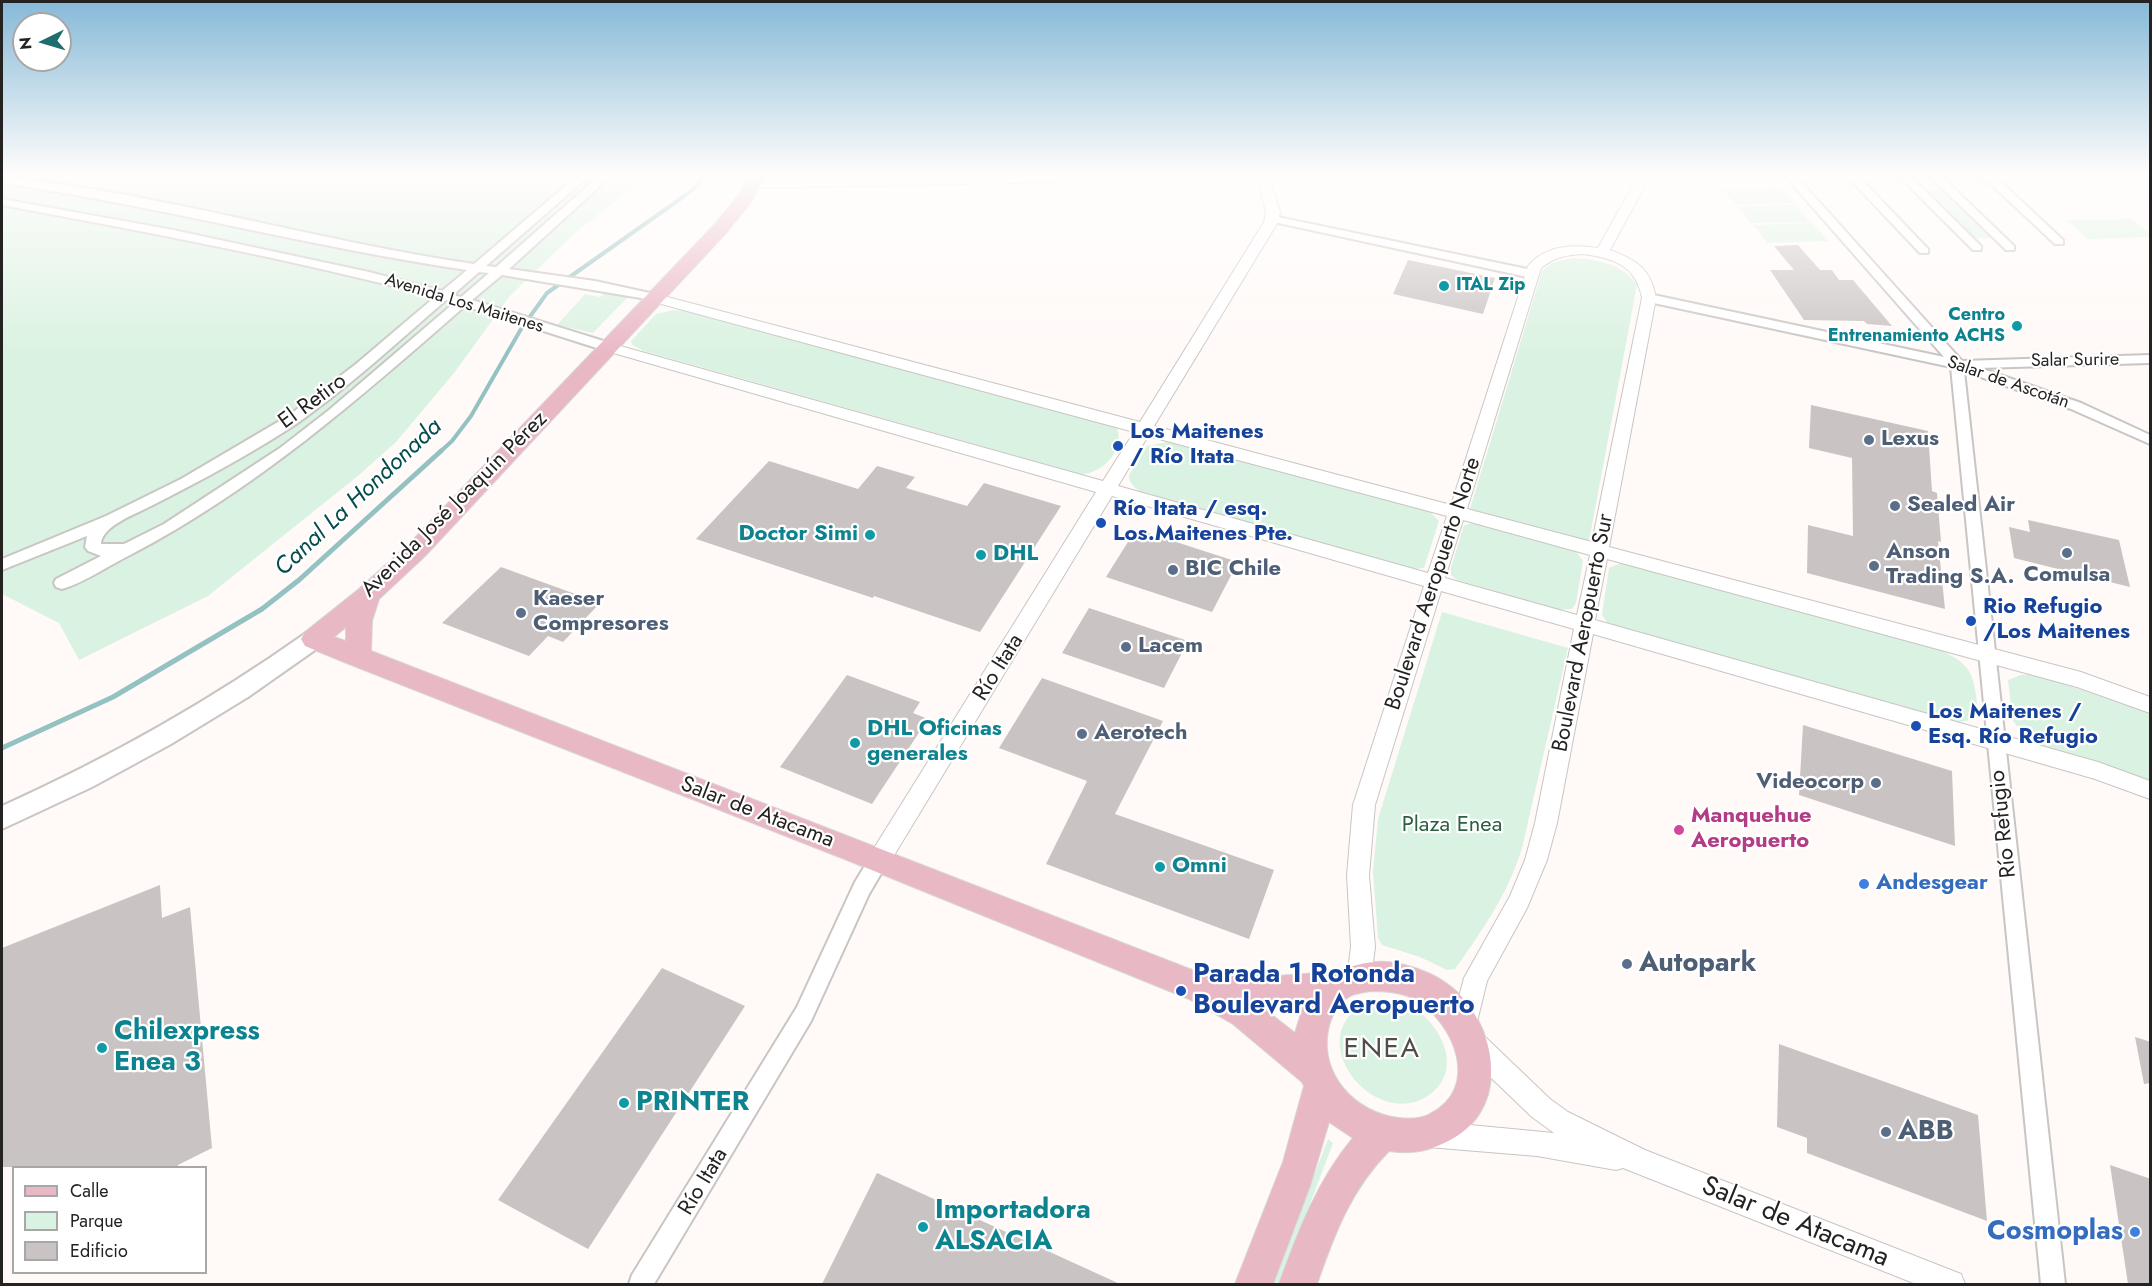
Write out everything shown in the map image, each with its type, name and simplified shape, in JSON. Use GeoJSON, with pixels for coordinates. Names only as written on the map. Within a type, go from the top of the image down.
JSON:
{"type":"FeatureCollection","features":[{"type":"Feature","properties":{"kind":"main road","name":"Avenida José Joaquín Pérez"},"geometry":{"type":"LineString","coordinates":[[2,818],[72,786],[150,745],[222,703],[314,639],[368,595],[417,550],[712,236]]}},
{"type":"Feature","properties":{"kind":"main road"},"geometry":{"type":"LineString","coordinates":[[358,657],[360,621],[368,595]]}},
{"type":"Feature","properties":{"kind":"main road","name":"Salar de Atacama"},"geometry":{"type":"LineString","coordinates":[[314,639],[1200,988],[1244,1013],[1318,1078]]}},
{"type":"Feature","properties":{"kind":"main road"},"geometry":{"type":"LineString","coordinates":[[1254,1284],[1294,1184],[1313,1124],[1318,1078],[1311,1039],[1313,1025],[1323,1002],[1349,982],[1386,976],[1414,983],[1443,1001],[1468,1034],[1476,1071],[1469,1100],[1452,1121],[1425,1133],[1403,1136],[1383,1133],[1366,1127],[1341,1110],[1318,1078]]}},
{"type":"Feature","properties":{"kind":"main road","name":"Salar de Atacama"},"geometry":{"type":"LineString","coordinates":[[1200,988],[1263,993],[1349,982]]}},
{"type":"Feature","properties":{"kind":"main road"},"geometry":{"type":"LineString","coordinates":[[1298,1284],[1322,1218],[1340,1184],[1357,1159],[1383,1133]]}},
{"type":"Feature","properties":{"kind":"street","name":"Avenida Los Maitenes"},"geometry":{"type":"LineString","coordinates":[[186,236],[369,276],[445,296],[493,313],[608,347]]}},
{"type":"Feature","properties":{"kind":"street","name":"Avenida Los Maitenes"},"geometry":{"type":"LineString","coordinates":[[309,236],[411,258],[594,284],[655,298]]}},
{"type":"Feature","properties":{"kind":"street","name":"El Retiro"},"geometry":{"type":"LineString","coordinates":[[2,565],[111,520],[219,465],[293,418],[348,378],[515,236]]}},
{"type":"Feature","properties":{"kind":"street","name":"El Retiro"},"geometry":{"type":"LineString","coordinates":[[62,584],[137,546],[201,509],[285,451],[334,413],[538,236]]}},
{"type":"Feature","properties":{"kind":"street","name":"Río Itata"},"geometry":{"type":"LineString","coordinates":[[641,1284],[804,1014],[862,888],[1263,236]]}},
{"type":"Feature","properties":{"kind":"street"},"geometry":{"type":"LineString","coordinates":[[1353,236],[1532,274]]}},
{"type":"Feature","properties":{"kind":"street"},"geometry":{"type":"LineString","coordinates":[[1611,236],[1602,252],[1630,263],[1643,274],[1648,281],[1649,298]]}},
{"type":"Feature","properties":{"kind":"street"},"geometry":{"type":"LineString","coordinates":[[1843,236],[1957,364]]}},
{"type":"Feature","properties":{"kind":"street"},"geometry":{"type":"LineString","coordinates":[[1910,236],[1924,251]]}},
{"type":"Feature","properties":{"kind":"street"},"geometry":{"type":"LineString","coordinates":[[1965,236],[1977,248]]}},
{"type":"Feature","properties":{"kind":"street"},"geometry":{"type":"LineString","coordinates":[[1998,236],[2010,248]]}},
{"type":"Feature","properties":{"kind":"street"},"geometry":{"type":"LineString","coordinates":[[2053,236],[2059,242]]}},
{"type":"Feature","properties":{"kind":"street","name":"Boulevard Aeropuerto Norte"},"geometry":{"type":"LineString","coordinates":[[1349,982],[1364,947],[1358,875],[1364,805],[1532,274],[1539,260],[1555,252],[1577,249],[1602,252]]}},
{"type":"Feature","properties":{"kind":"street"},"geometry":{"type":"LineString","coordinates":[[655,298],[1986,654],[2081,680],[2151,705]]}},
{"type":"Feature","properties":{"kind":"street","name":"Salar de Ascotán"},"geometry":{"type":"LineString","coordinates":[[1649,298],[1957,364],[2076,406],[2151,440]]}},
{"type":"Feature","properties":{"kind":"street","name":"Boulevard Aeropuerto Sur"},"geometry":{"type":"LineString","coordinates":[[1468,1034],[1476,978],[1520,901],[1536,860],[1546,823],[1587,625],[1649,298]]}},
{"type":"Feature","properties":{"kind":"street"},"geometry":{"type":"LineString","coordinates":[[608,347],[1995,741],[2098,771],[2151,790]]}},
{"type":"Feature","properties":{"kind":"street","name":"Salar Surire"},"geometry":{"type":"LineString","coordinates":[[1957,364],[2151,359]]}},
{"type":"Feature","properties":{"kind":"street","name":"Salar Surire"},"geometry":{"type":"LineString","coordinates":[[1999,363],[1994,370],[1999,378]]}},
{"type":"Feature","properties":{"kind":"street","name":"Río Refugio"},"geometry":{"type":"LineString","coordinates":[[1957,364],[2053,1284]]}},
{"type":"Feature","properties":{"kind":"street"},"geometry":{"type":"LineString","coordinates":[[111,520],[96,534],[92,542],[93,547],[108,551],[137,546]]}},
{"type":"Feature","properties":{"kind":"street","name":"Salar de Atacama"},"geometry":{"type":"LineString","coordinates":[[1468,1034],[1541,1108],[1559,1121],[1638,1161],[1951,1284]]}},
{"type":"Feature","properties":{"kind":"street","name":"Salar de Atacama"},"geometry":{"type":"LineString","coordinates":[[1425,1133],[1537,1143],[1638,1161]]}},
{"type":"Feature","properties":{"kind":"green space"},"geometry":{"type":"Polygon","coordinates":[[[2,236],[572,236],[510,296],[454,373],[396,442],[359,475],[208,596],[79,660],[59,623],[2,594],[2,236]]]}},
{"type":"Feature","properties":{"kind":"green space"},"geometry":{"type":"Polygon","coordinates":[[[1762,236],[1824,236],[1828,241],[1768,243],[1762,236]]]}},
{"type":"Feature","properties":{"kind":"green space"},"geometry":{"type":"Polygon","coordinates":[[[1972,236],[1993,238],[1974,238],[1972,236]]]}},
{"type":"Feature","properties":{"kind":"green space"},"geometry":{"type":"Polygon","coordinates":[[[2085,236],[2150,236],[2150,237],[2088,239],[2085,236]]]}},
{"type":"Feature","properties":{"kind":"green space"},"geometry":{"type":"Polygon","coordinates":[[[1575,258],[1610,264],[1625,272],[1637,285],[1589,541],[1470,509],[1542,271],[1553,263],[1575,258]]]}},
{"type":"Feature","properties":{"kind":"green space"},"geometry":{"type":"Polygon","coordinates":[[[607,291],[629,296],[593,333],[557,325],[585,294],[600,297],[607,291]]]}},
{"type":"Feature","properties":{"kind":"green space"},"geometry":{"type":"Polygon","coordinates":[[[674,310],[686,311],[1109,424],[1117,428],[1118,444],[1115,452],[1104,465],[1097,470],[1081,474],[644,351],[632,345],[631,341],[656,314],[674,310]]]}},
{"type":"Feature","properties":{"kind":"green space"},"geometry":{"type":"Polygon","coordinates":[[[1172,441],[1430,512],[1439,521],[1424,568],[1414,569],[1142,493],[1131,483],[1129,475],[1147,446],[1172,441]]]}},
{"type":"Feature","properties":{"kind":"green space"},"geometry":{"type":"Polygon","coordinates":[[[1472,523],[1480,523],[1575,550],[1583,561],[1576,603],[1572,609],[1555,610],[1457,580],[1451,575],[1463,528],[1472,523]]]}},
{"type":"Feature","properties":{"kind":"green space"},"geometry":{"type":"Polygon","coordinates":[[[1621,563],[1941,650],[1962,663],[1969,672],[1976,695],[1978,710],[1976,719],[1953,723],[1608,624],[1602,615],[1609,568],[1621,563]]]}},
{"type":"Feature","properties":{"kind":"green space","name":"Plaza Enea"},"geometry":{"type":"Polygon","coordinates":[[[1442,612],[1568,648],[1522,848],[1516,865],[1502,896],[1484,926],[1455,969],[1447,970],[1420,957],[1382,945],[1378,938],[1373,872],[1378,819],[1442,612]]]}},
{"type":"Feature","properties":{"kind":"green space"},"geometry":{"type":"Polygon","coordinates":[[[2034,674],[2150,713],[2150,782],[2118,769],[2030,742],[2013,721],[2008,680],[2021,675],[2034,674]]]}},
{"type":"Feature","properties":{"kind":"green space"},"geometry":{"type":"Polygon","coordinates":[[[1373,1000],[1405,1003],[1420,1012],[1438,1032],[1447,1057],[1446,1070],[1442,1081],[1433,1092],[1411,1103],[1389,1102],[1368,1092],[1352,1076],[1342,1056],[1340,1034],[1350,1015],[1373,1000]]]}},
{"type":"Feature","properties":{"kind":"green space"},"geometry":{"type":"Polygon","coordinates":[[[1328,1139],[1333,1143],[1280,1284],[1272,1284],[1328,1139]]]}},
{"type":"Feature","properties":{"kind":"building"},"geometry":{"type":"Polygon","coordinates":[[[1798,245],[1820,270],[1832,270],[1839,280],[1853,280],[1892,326],[1867,324],[1864,321],[1804,320],[1770,270],[1794,270],[1774,246],[1798,245]]]}},
{"type":"Feature","properties":{"kind":"building","name":"ITAL Zip"},"geometry":{"type":"Polygon","coordinates":[[[1408,260],[1495,278],[1483,314],[1393,294],[1408,260]]]}},
{"type":"Feature","properties":{"kind":"building"},"geometry":{"type":"Polygon","coordinates":[[[1811,405],[1928,431],[1932,491],[1937,493],[1941,542],[1938,541],[1945,609],[1807,573],[1808,525],[1853,536],[1852,458],[1809,448],[1811,405]]]}},
{"type":"Feature","properties":{"kind":"building"},"geometry":{"type":"Polygon","coordinates":[[[769,461],[858,489],[877,466],[915,477],[906,488],[967,506],[984,483],[1061,506],[980,632],[696,539],[769,461]]]}},
{"type":"Feature","properties":{"kind":"building","name":"Comulsa"},"geometry":{"type":"Polygon","coordinates":[[[2028,520],[2119,540],[2130,587],[2014,558],[2009,527],[2030,532],[2028,520]]]}},
{"type":"Feature","properties":{"kind":"building","name":"BIC Chile"},"geometry":{"type":"Polygon","coordinates":[[[1136,529],[1238,562],[1212,612],[1106,577],[1136,529]]]}},
{"type":"Feature","properties":{"kind":"building","name":"Kaeser Compresores"},"geometry":{"type":"Polygon","coordinates":[[[501,567],[600,603],[563,642],[548,636],[529,656],[442,623],[501,567]]]}},
{"type":"Feature","properties":{"kind":"building","name":"Lacem"},"geometry":{"type":"Polygon","coordinates":[[[1089,608],[1188,641],[1164,688],[1062,653],[1089,608]]]}},
{"type":"Feature","properties":{"kind":"building","name":"DHL Oficinas generales"},"geometry":{"type":"Polygon","coordinates":[[[847,675],[920,702],[913,713],[928,719],[872,804],[780,767],[847,675]]]}},
{"type":"Feature","properties":{"kind":"building"},"geometry":{"type":"Polygon","coordinates":[[[1042,678],[1163,721],[1115,814],[1274,870],[1249,939],[1046,864],[1087,781],[999,748],[1042,678]]]}},
{"type":"Feature","properties":{"kind":"building","name":"Videocorp"},"geometry":{"type":"Polygon","coordinates":[[[1803,725],[1952,771],[1955,846],[1799,795],[1803,725]]]}},
{"type":"Feature","properties":{"kind":"building","name":"Chilexpress Enea 3"},"geometry":{"type":"Polygon","coordinates":[[[160,885],[162,918],[190,907],[212,1148],[178,1166],[2,1167],[2,948],[160,885]]]}},
{"type":"Feature","properties":{"kind":"building","name":"PRINTER"},"geometry":{"type":"Polygon","coordinates":[[[662,968],[745,1006],[588,1249],[498,1200],[662,968]]]}},
{"type":"Feature","properties":{"kind":"building"},"geometry":{"type":"Polygon","coordinates":[[[2135,1037],[2151,1042],[2151,1083],[2144,1084],[2135,1037]]]}},
{"type":"Feature","properties":{"kind":"building","name":"ABB"},"geometry":{"type":"Polygon","coordinates":[[[1779,1044],[1978,1115],[1987,1221],[1807,1153],[1807,1138],[1777,1127],[1779,1044]]]}},
{"type":"Feature","properties":{"kind":"building","name":"Cosmoplas"},"geometry":{"type":"Polygon","coordinates":[[[2110,1165],[2151,1179],[2151,1284],[2128,1284],[2110,1165]]]}},
{"type":"Feature","properties":{"kind":"building","name":"Importadora ALSACIA"},"geometry":{"type":"Polygon","coordinates":[[[877,1173],[1120,1284],[822,1284],[877,1173]]]}},
{"type":"Feature","properties":{"kind":"waterway","name":"Canal La Hondonada"},"geometry":{"type":"LineString","coordinates":[[440,452],[452,441],[471,416],[521,329],[547,293],[628,236]]}},
{"type":"Feature","properties":{"kind":"waterway","name":"Canal La Hondonada"},"geometry":{"type":"LineString","coordinates":[[2,748],[113,697],[262,609],[299,580],[441,451]]}},
{"type":"Feature","properties":{"kind":"place","name":"ITAL Zip"},"geometry":{"type":"Point","coordinates":[1444,286]}},
{"type":"Feature","properties":{"kind":"place","name":"Centro Entrenamiento ACHS"},"geometry":{"type":"Point","coordinates":[2017,326]}},
{"type":"Feature","properties":{"kind":"place","name":"Lexus"},"geometry":{"type":"Point","coordinates":[1869,440]}},
{"type":"Feature","properties":{"kind":"place","name":"Los Maitenes / Río Itata"},"geometry":{"type":"Point","coordinates":[1118,446]}},
{"type":"Feature","properties":{"kind":"place","name":"Sealed Air"},"geometry":{"type":"Point","coordinates":[1895,506]}},
{"type":"Feature","properties":{"kind":"place","name":"Río Itata / esq. Los.Maitenes Pte."},"geometry":{"type":"Point","coordinates":[1101,523]}},
{"type":"Feature","properties":{"kind":"place","name":"Doctor Simi"},"geometry":{"type":"Point","coordinates":[870,535]}},
{"type":"Feature","properties":{"kind":"place","name":"Comulsa"},"geometry":{"type":"Point","coordinates":[2067,553]}},
{"type":"Feature","properties":{"kind":"place","name":"DHL"},"geometry":{"type":"Point","coordinates":[981,555]}},
{"type":"Feature","properties":{"kind":"place","name":"Anson Trading S.A."},"geometry":{"type":"Point","coordinates":[1874,566]}},
{"type":"Feature","properties":{"kind":"place","name":"BIC Chile"},"geometry":{"type":"Point","coordinates":[1173,570]}},
{"type":"Feature","properties":{"kind":"place","name":"Kaeser Compresores"},"geometry":{"type":"Point","coordinates":[521,613]}},
{"type":"Feature","properties":{"kind":"place","name":"Rio Refugio /Los Maitenes"},"geometry":{"type":"Point","coordinates":[1971,621]}},
{"type":"Feature","properties":{"kind":"place","name":"Lacem"},"geometry":{"type":"Point","coordinates":[1126,647]}},
{"type":"Feature","properties":{"kind":"place","name":"Los Maitenes / Esq. Río Refugio"},"geometry":{"type":"Point","coordinates":[1916,726]}},
{"type":"Feature","properties":{"kind":"place","name":"Aerotech"},"geometry":{"type":"Point","coordinates":[1082,734]}},
{"type":"Feature","properties":{"kind":"place","name":"DHL Oficinas generales"},"geometry":{"type":"Point","coordinates":[855,743]}},
{"type":"Feature","properties":{"kind":"place","name":"Videocorp"},"geometry":{"type":"Point","coordinates":[1876,783]}},
{"type":"Feature","properties":{"kind":"place","name":"Manquehue Aeropuerto"},"geometry":{"type":"Point","coordinates":[1679,830]}},
{"type":"Feature","properties":{"kind":"place","name":"Omni"},"geometry":{"type":"Point","coordinates":[1160,867]}},
{"type":"Feature","properties":{"kind":"place","name":"Andesgear"},"geometry":{"type":"Point","coordinates":[1864,884]}},
{"type":"Feature","properties":{"kind":"place","name":"Autopark"},"geometry":{"type":"Point","coordinates":[1627,964]}},
{"type":"Feature","properties":{"kind":"place","name":"Parada 1 Rotonda Boulevard Aeropuerto"},"geometry":{"type":"Point","coordinates":[1181,991]}},
{"type":"Feature","properties":{"kind":"place","name":"Chilexpress Enea 3"},"geometry":{"type":"Point","coordinates":[102,1048]}},
{"type":"Feature","properties":{"kind":"place","name":"PRINTER"},"geometry":{"type":"Point","coordinates":[624,1103]}},
{"type":"Feature","properties":{"kind":"place","name":"ABB"},"geometry":{"type":"Point","coordinates":[1886,1132]}},
{"type":"Feature","properties":{"kind":"place","name":"Importadora ALSACIA"},"geometry":{"type":"Point","coordinates":[923,1227]}},
{"type":"Feature","properties":{"kind":"place","name":"Cosmoplas"},"geometry":{"type":"Point","coordinates":[2135,1232]}},
{"type":"Feature","properties":{"kind":"district","name":"ENEA"},"geometry":{"type":"Point","coordinates":[1382,1050]}}]}
